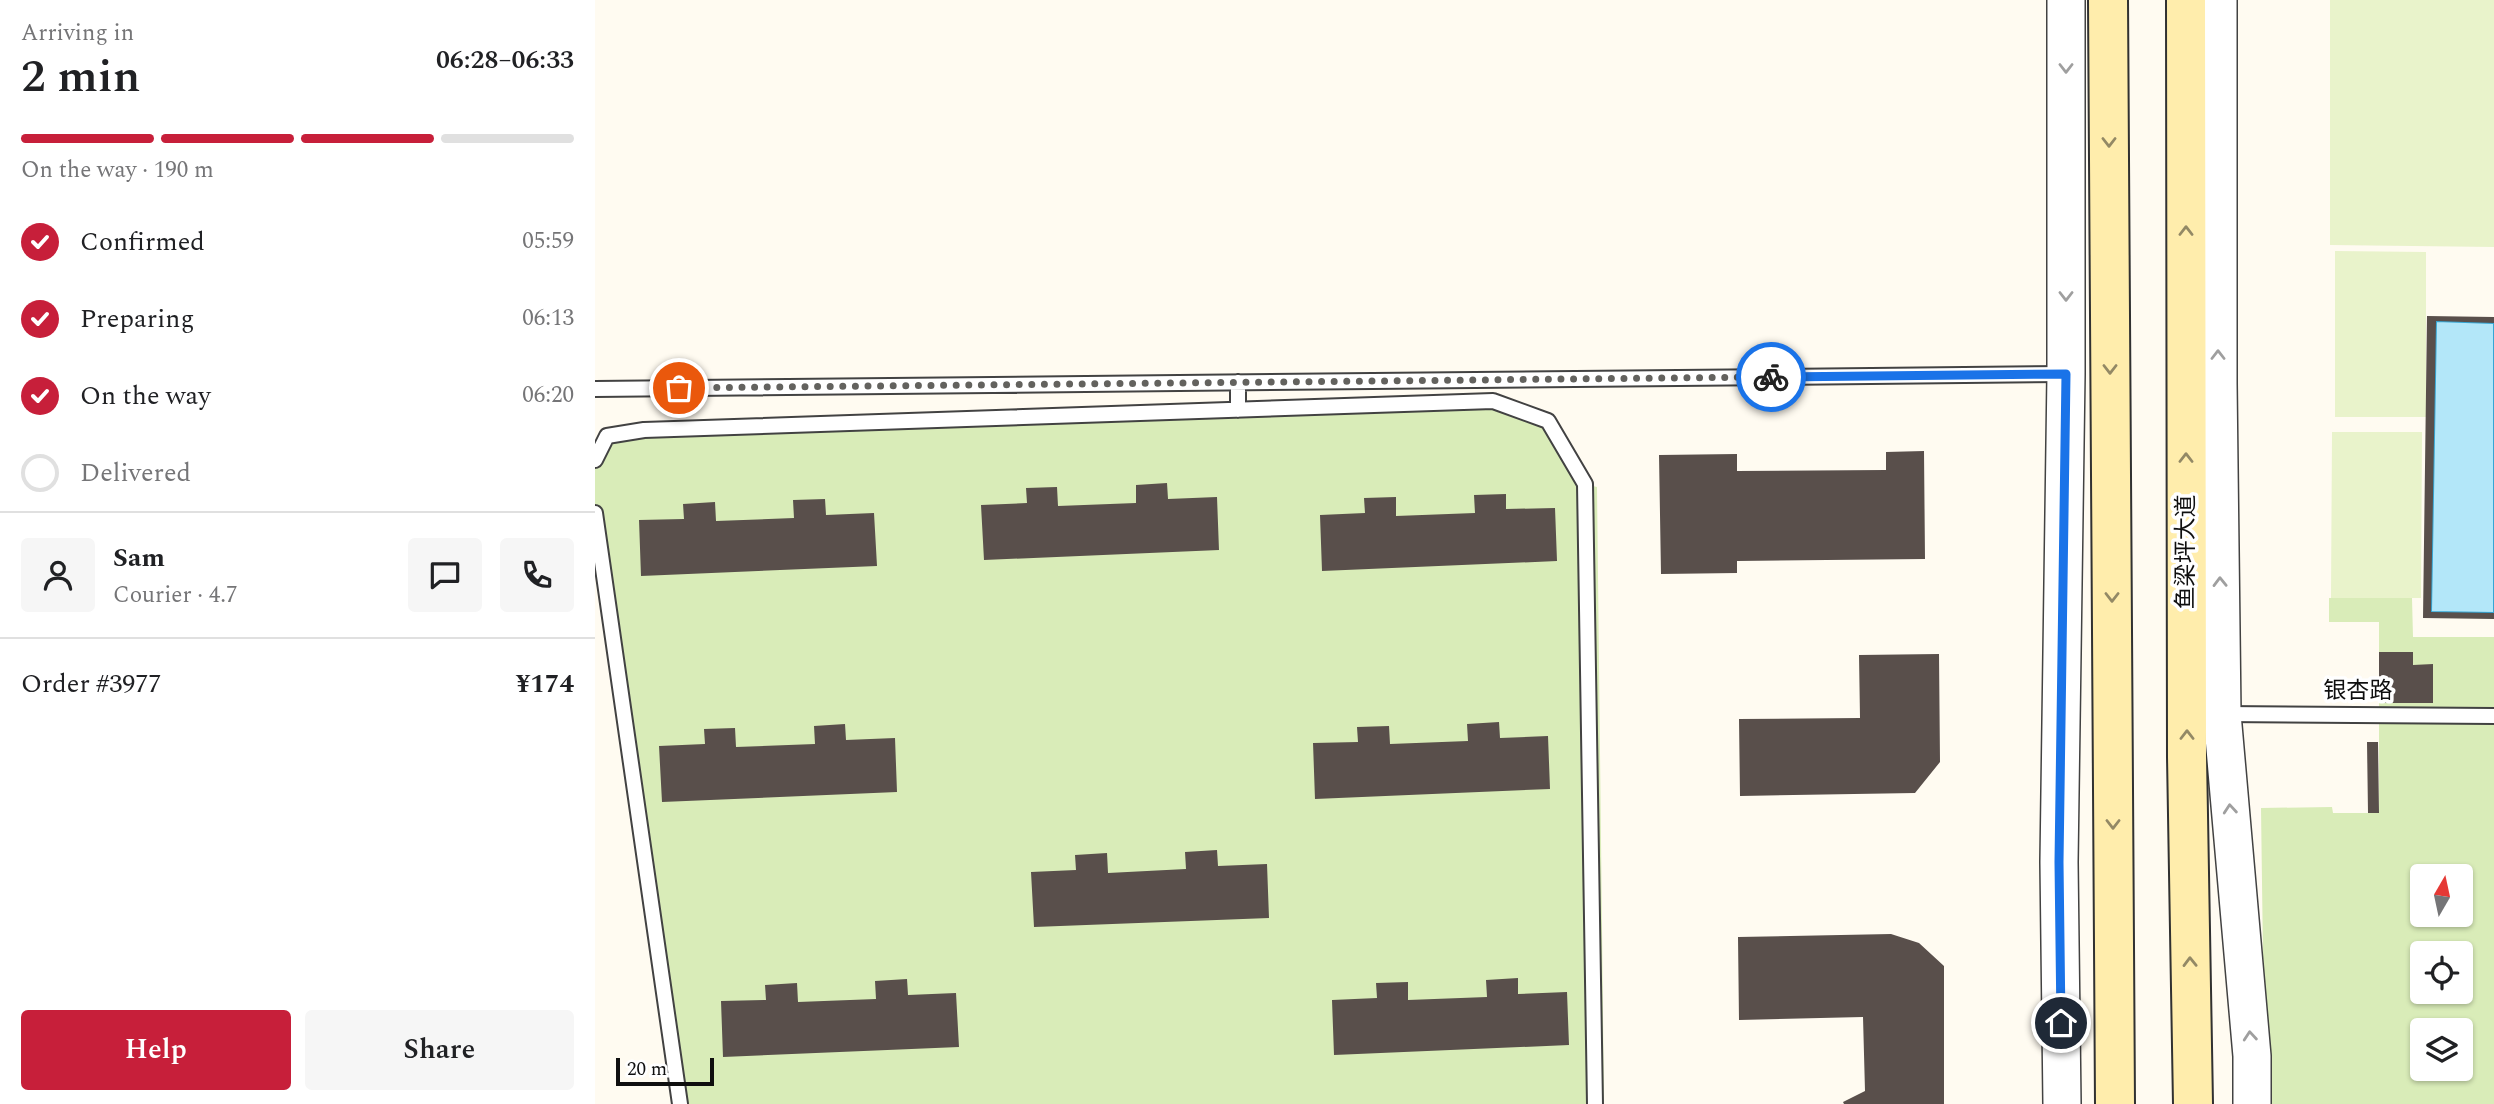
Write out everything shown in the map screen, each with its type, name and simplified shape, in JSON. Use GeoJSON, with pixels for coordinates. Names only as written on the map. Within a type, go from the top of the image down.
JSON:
{"type":"FeatureCollection","features":[{"type":"Feature","properties":{"kind":"main road"},"geometry":{"type":"LineString","coordinates":[[2108,0],[2115,1104]]}},
{"type":"Feature","properties":{"kind":"main road","name":"鱼梁坪大道"},"geometry":{"type":"LineString","coordinates":[[2186,0],[2187,757],[2193,1104]]}},
{"type":"Feature","properties":{"kind":"street"},"geometry":{"type":"LineString","coordinates":[[2062,1104],[2059,862],[2066,374],[2066,0]]}},
{"type":"Feature","properties":{"kind":"street"},"geometry":{"type":"LineString","coordinates":[[2218,0],[2218,383],[2222,714],[2251,1042],[2252,1104]]}},
{"type":"Feature","properties":{"kind":"lane"},"geometry":{"type":"LineString","coordinates":[[595,388],[2066,374]]}},
{"type":"Feature","properties":{"kind":"lane"},"geometry":{"type":"LineString","coordinates":[[1238,382],[1238,410]]}},
{"type":"Feature","properties":{"kind":"lane"},"geometry":{"type":"LineString","coordinates":[[595,460],[607,436],[644,430],[1493,401],[1548,421],[1585,484],[1595,1104]]}},
{"type":"Feature","properties":{"kind":"lane"},"geometry":{"type":"LineString","coordinates":[[595,513],[680,1104]]}},
{"type":"Feature","properties":{"kind":"lane","name":"银杏路"},"geometry":{"type":"LineString","coordinates":[[2222,714],[2494,716]]}},
{"type":"Feature","properties":{"kind":"green space"},"geometry":{"type":"Polygon","coordinates":[[[2330,0],[2494,0],[2494,247],[2330,245],[2330,0]]]}},
{"type":"Feature","properties":{"kind":"green space"},"geometry":{"type":"Polygon","coordinates":[[[2335,251],[2426,252],[2426,417],[2335,417],[2335,251]]]}},
{"type":"Feature","properties":{"kind":"green space"},"geometry":{"type":"Polygon","coordinates":[[[1493,401],[1548,421],[1585,484],[1597,487],[1604,1104],[680,1104],[595,513],[595,460],[607,436],[1493,401]]]}},
{"type":"Feature","properties":{"kind":"green space"},"geometry":{"type":"Polygon","coordinates":[[[2332,432],[2422,432],[2421,598],[2331,598],[2332,432]]]}},
{"type":"Feature","properties":{"kind":"green space"},"geometry":{"type":"Polygon","coordinates":[[[2329,598],[2412,598],[2413,637],[2494,637],[2494,1104],[2265,1104],[2261,808],[2332,807],[2333,813],[2379,813],[2379,622],[2329,622],[2329,598]]]}},
{"type":"Feature","properties":{"kind":"water"},"geometry":{"type":"Polygon","coordinates":[[[2436,321],[2494,323],[2494,613],[2431,612],[2436,321]]]}},
{"type":"Feature","properties":{"kind":"building"},"geometry":{"type":"Polygon","coordinates":[[[2427,316],[2494,317],[2494,323],[2436,321],[2431,612],[2494,613],[2494,619],[2423,618],[2427,316]]]}},
{"type":"Feature","properties":{"kind":"building"},"geometry":{"type":"Polygon","coordinates":[[[1924,451],[1925,559],[1737,561],[1737,573],[1661,574],[1659,455],[1737,454],[1737,471],[1886,470],[1886,452],[1924,451]]]}},
{"type":"Feature","properties":{"kind":"building"},"geometry":{"type":"Polygon","coordinates":[[[1167,483],[1168,499],[1217,497],[1219,550],[984,560],[981,505],[1027,503],[1026,488],[1057,487],[1058,506],[1136,503],[1136,485],[1167,483]]]}},
{"type":"Feature","properties":{"kind":"building"},"geometry":{"type":"Polygon","coordinates":[[[1506,494],[1506,509],[1555,508],[1557,561],[1322,571],[1320,515],[1365,513],[1364,498],[1396,497],[1396,516],[1475,513],[1474,495],[1506,494]]]}},
{"type":"Feature","properties":{"kind":"building"},"geometry":{"type":"Polygon","coordinates":[[[825,499],[826,515],[874,513],[877,566],[641,576],[639,520],[684,519],[683,504],[715,502],[716,521],[794,518],[793,500],[825,499]]]}},
{"type":"Feature","properties":{"kind":"building"},"geometry":{"type":"Polygon","coordinates":[[[2379,652],[2413,652],[2413,665],[2433,664],[2433,703],[2379,703],[2379,652]]]}},
{"type":"Feature","properties":{"kind":"building"},"geometry":{"type":"Polygon","coordinates":[[[1939,654],[1940,762],[1915,793],[1740,796],[1739,719],[1860,718],[1859,655],[1939,654]]]}},
{"type":"Feature","properties":{"kind":"building"},"geometry":{"type":"Polygon","coordinates":[[[1499,722],[1500,738],[1548,736],[1550,789],[1315,799],[1313,743],[1358,742],[1357,727],[1389,726],[1390,744],[1468,741],[1467,724],[1499,722]]]}},
{"type":"Feature","properties":{"kind":"building"},"geometry":{"type":"Polygon","coordinates":[[[845,724],[846,740],[895,738],[897,792],[662,802],[659,746],[705,744],[704,729],[735,728],[736,747],[815,744],[814,726],[845,724]]]}},
{"type":"Feature","properties":{"kind":"building"},"geometry":{"type":"Polygon","coordinates":[[[2367,742],[2378,742],[2379,813],[2368,813],[2367,742]]]}},
{"type":"Feature","properties":{"kind":"building"},"geometry":{"type":"Polygon","coordinates":[[[1217,850],[1218,866],[1267,864],[1269,918],[1034,927],[1031,872],[1076,870],[1075,855],[1107,853],[1108,873],[1186,869],[1185,852],[1217,850]]]}},
{"type":"Feature","properties":{"kind":"building"},"geometry":{"type":"Polygon","coordinates":[[[1891,934],[1919,943],[1944,966],[1944,1104],[1844,1104],[1843,1102],[1865,1091],[1863,1017],[1739,1020],[1738,937],[1891,934]]]}},
{"type":"Feature","properties":{"kind":"building"},"geometry":{"type":"Polygon","coordinates":[[[1518,978],[1518,994],[1567,992],[1569,1045],[1334,1055],[1332,1000],[1377,998],[1376,983],[1408,982],[1408,1000],[1487,997],[1486,980],[1518,978]]]}},
{"type":"Feature","properties":{"kind":"building"},"geometry":{"type":"Polygon","coordinates":[[[907,979],[908,995],[956,993],[959,1047],[723,1057],[721,1001],[766,1000],[765,985],[797,983],[798,1002],[876,999],[875,981],[907,979]]]}},
{"type":"Feature","properties":{"kind":"way so far"},"geometry":{"type":"LineString","coordinates":[[679,388],[1771,377]]}},
{"type":"Feature","properties":{"kind":"route"},"geometry":{"type":"LineString","coordinates":[[1771,377],[2066,374],[2059,862],[2061,1023]]}}]}
